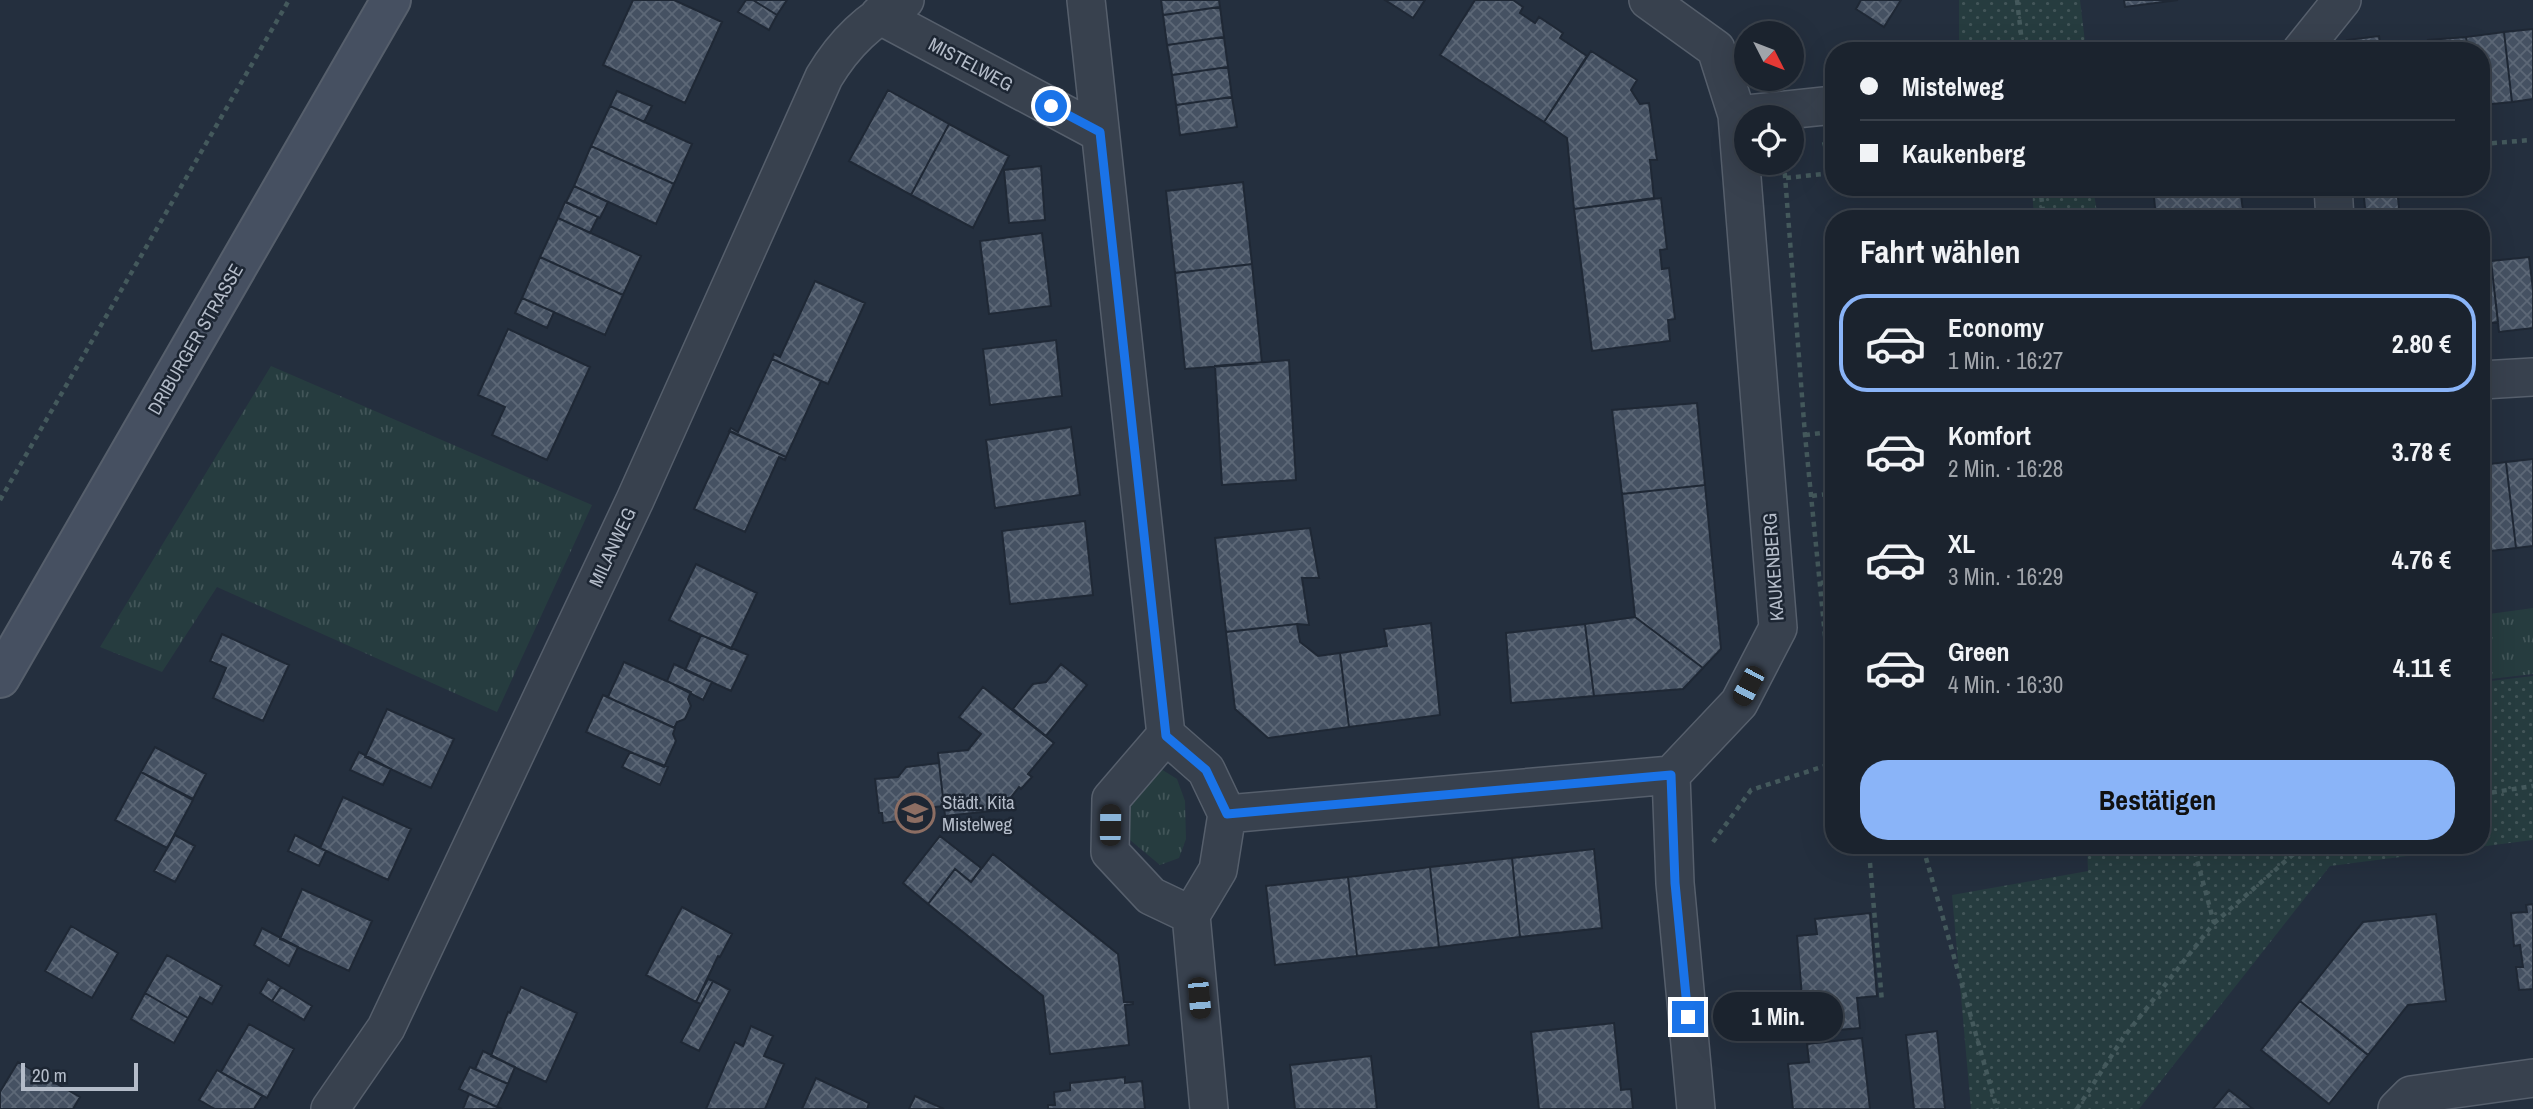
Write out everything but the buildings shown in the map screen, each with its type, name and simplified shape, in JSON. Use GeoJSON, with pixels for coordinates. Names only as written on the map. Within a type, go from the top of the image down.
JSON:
{"type":"FeatureCollection","features":[{"type":"Feature","properties":{"kind":"main road","name":"DRIBURGER STRASSE"},"geometry":{"type":"LineString","coordinates":[[0,678],[391,0]]}},
{"type":"Feature","properties":{"kind":"street"},"geometry":{"type":"LineString","coordinates":[[1086,0],[1166,736],[1206,770],[1227,814],[1218,870],[1191,915],[1209,1109]]}},
{"type":"Feature","properties":{"kind":"street","name":"KAUKENBERG"},"geometry":{"type":"LineString","coordinates":[[1648,0],[1716,49],[1734,106]]}},
{"type":"Feature","properties":{"kind":"street"},"geometry":{"type":"LineString","coordinates":[[2308,42],[2342,0]]}},
{"type":"Feature","properties":{"kind":"street","name":"MISTELWEG"},"geometry":{"type":"LineString","coordinates":[[892,8],[1100,132]]}},
{"type":"Feature","properties":{"kind":"street","name":"MILANWEG"},"geometry":{"type":"LineString","coordinates":[[330,1109],[392,1016],[635,500],[824,77],[840,50],[892,8]]}},
{"type":"Feature","properties":{"kind":"street"},"geometry":{"type":"LineString","coordinates":[[1804,108],[1825,106]]}},
{"type":"Feature","properties":{"kind":"street","name":"KAUKENBERG"},"geometry":{"type":"LineString","coordinates":[[1671,775],[1739,703],[1778,628],[1742,175]]}},
{"type":"Feature","properties":{"kind":"street"},"geometry":{"type":"LineString","coordinates":[[2490,380],[2533,377]]}},
{"type":"Feature","properties":{"kind":"street"},"geometry":{"type":"LineString","coordinates":[[1166,736],[1111,799],[1110,852],[1151,896],[1191,915]]}},
{"type":"Feature","properties":{"kind":"street"},"geometry":{"type":"LineString","coordinates":[[1227,814],[1671,775],[1674,855],[1696,1109]]}},
{"type":"Feature","properties":{"kind":"street"},"geometry":{"type":"LineString","coordinates":[[2397,1109],[2411,1095],[2533,1079]]}},
{"type":"Feature","properties":{"kind":"path"},"geometry":{"type":"LineString","coordinates":[[0,500],[289,0]]}},
{"type":"Feature","properties":{"kind":"path"},"geometry":{"type":"LineString","coordinates":[[2017,0],[2022,42]]}},
{"type":"Feature","properties":{"kind":"path"},"geometry":{"type":"LineString","coordinates":[[2490,143],[2531,140]]}},
{"type":"Feature","properties":{"kind":"path"},"geometry":{"type":"LineString","coordinates":[[1786,178],[1825,174]]}},
{"type":"Feature","properties":{"kind":"path"},"geometry":{"type":"LineString","coordinates":[[1786,175],[1805,435],[1825,627]]}},
{"type":"Feature","properties":{"kind":"path"},"geometry":{"type":"LineString","coordinates":[[1805,435],[1825,433]]}},
{"type":"Feature","properties":{"kind":"path"},"geometry":{"type":"LineString","coordinates":[[1812,496],[1825,494]]}},
{"type":"Feature","properties":{"kind":"path"},"geometry":{"type":"LineString","coordinates":[[1821,583],[1825,582]]}},
{"type":"Feature","properties":{"kind":"path"},"geometry":{"type":"LineString","coordinates":[[1674,855],[1709,848],[1751,790],[1825,766]]}},
{"type":"Feature","properties":{"kind":"path"},"geometry":{"type":"LineString","coordinates":[[2490,793],[2533,786]]}},
{"type":"Feature","properties":{"kind":"path"},"geometry":{"type":"LineString","coordinates":[[2195,854],[2214,923]]}},
{"type":"Feature","properties":{"kind":"path"},"geometry":{"type":"LineString","coordinates":[[2077,1109],[2123,1038],[2214,923],[2294,854]]}},
{"type":"Feature","properties":{"kind":"path"},"geometry":{"type":"LineString","coordinates":[[1926,859],[1997,1109]]}},
{"type":"Feature","properties":{"kind":"path"},"geometry":{"type":"LineString","coordinates":[[1870,863],[1882,1002]]}},
{"type":"Feature","properties":{"kind":"green space"},"geometry":{"type":"Polygon","coordinates":[[[1959,0],[2080,0],[2085,42],[1959,42],[1959,0]]]}},
{"type":"Feature","properties":{"kind":"green space"},"geometry":{"type":"Polygon","coordinates":[[[2033,196],[2094,196],[2097,210],[2033,210],[2033,196]]]}},
{"type":"Feature","properties":{"kind":"green space"},"geometry":{"type":"Polygon","coordinates":[[[271,366],[592,505],[497,712],[217,587],[162,672],[100,647],[271,366]]]}},
{"type":"Feature","properties":{"kind":"green space"},"geometry":{"type":"Polygon","coordinates":[[[2533,608],[2533,674],[2490,679],[2490,614],[2533,608]]]}},
{"type":"Feature","properties":{"kind":"green space"},"geometry":{"type":"Polygon","coordinates":[[[2533,676],[2533,840],[2490,846],[2490,681],[2533,676]]]}},
{"type":"Feature","properties":{"kind":"green space"},"geometry":{"type":"Polygon","coordinates":[[[1161,769],[1177,779],[1185,801],[1186,839],[1179,858],[1160,865],[1124,835],[1121,807],[1161,769]]]}},
{"type":"Feature","properties":{"kind":"green space"},"geometry":{"type":"Polygon","coordinates":[[[2087,854],[2424,854],[2330,866],[2139,1109],[1971,1109],[1952,895],[2088,871],[2087,854]]]}},
{"type":"Feature","properties":{"kind":"place","name":"Städt. Kita Mistelweg"},"geometry":{"type":"Point","coordinates":[915,813]}},
{"type":"Feature","properties":{"kind":"route"},"geometry":{"type":"LineString","coordinates":[[1051,106],[1100,132],[1166,736],[1206,770],[1227,814],[1671,775],[1675,883],[1688,1017]]}}]}
